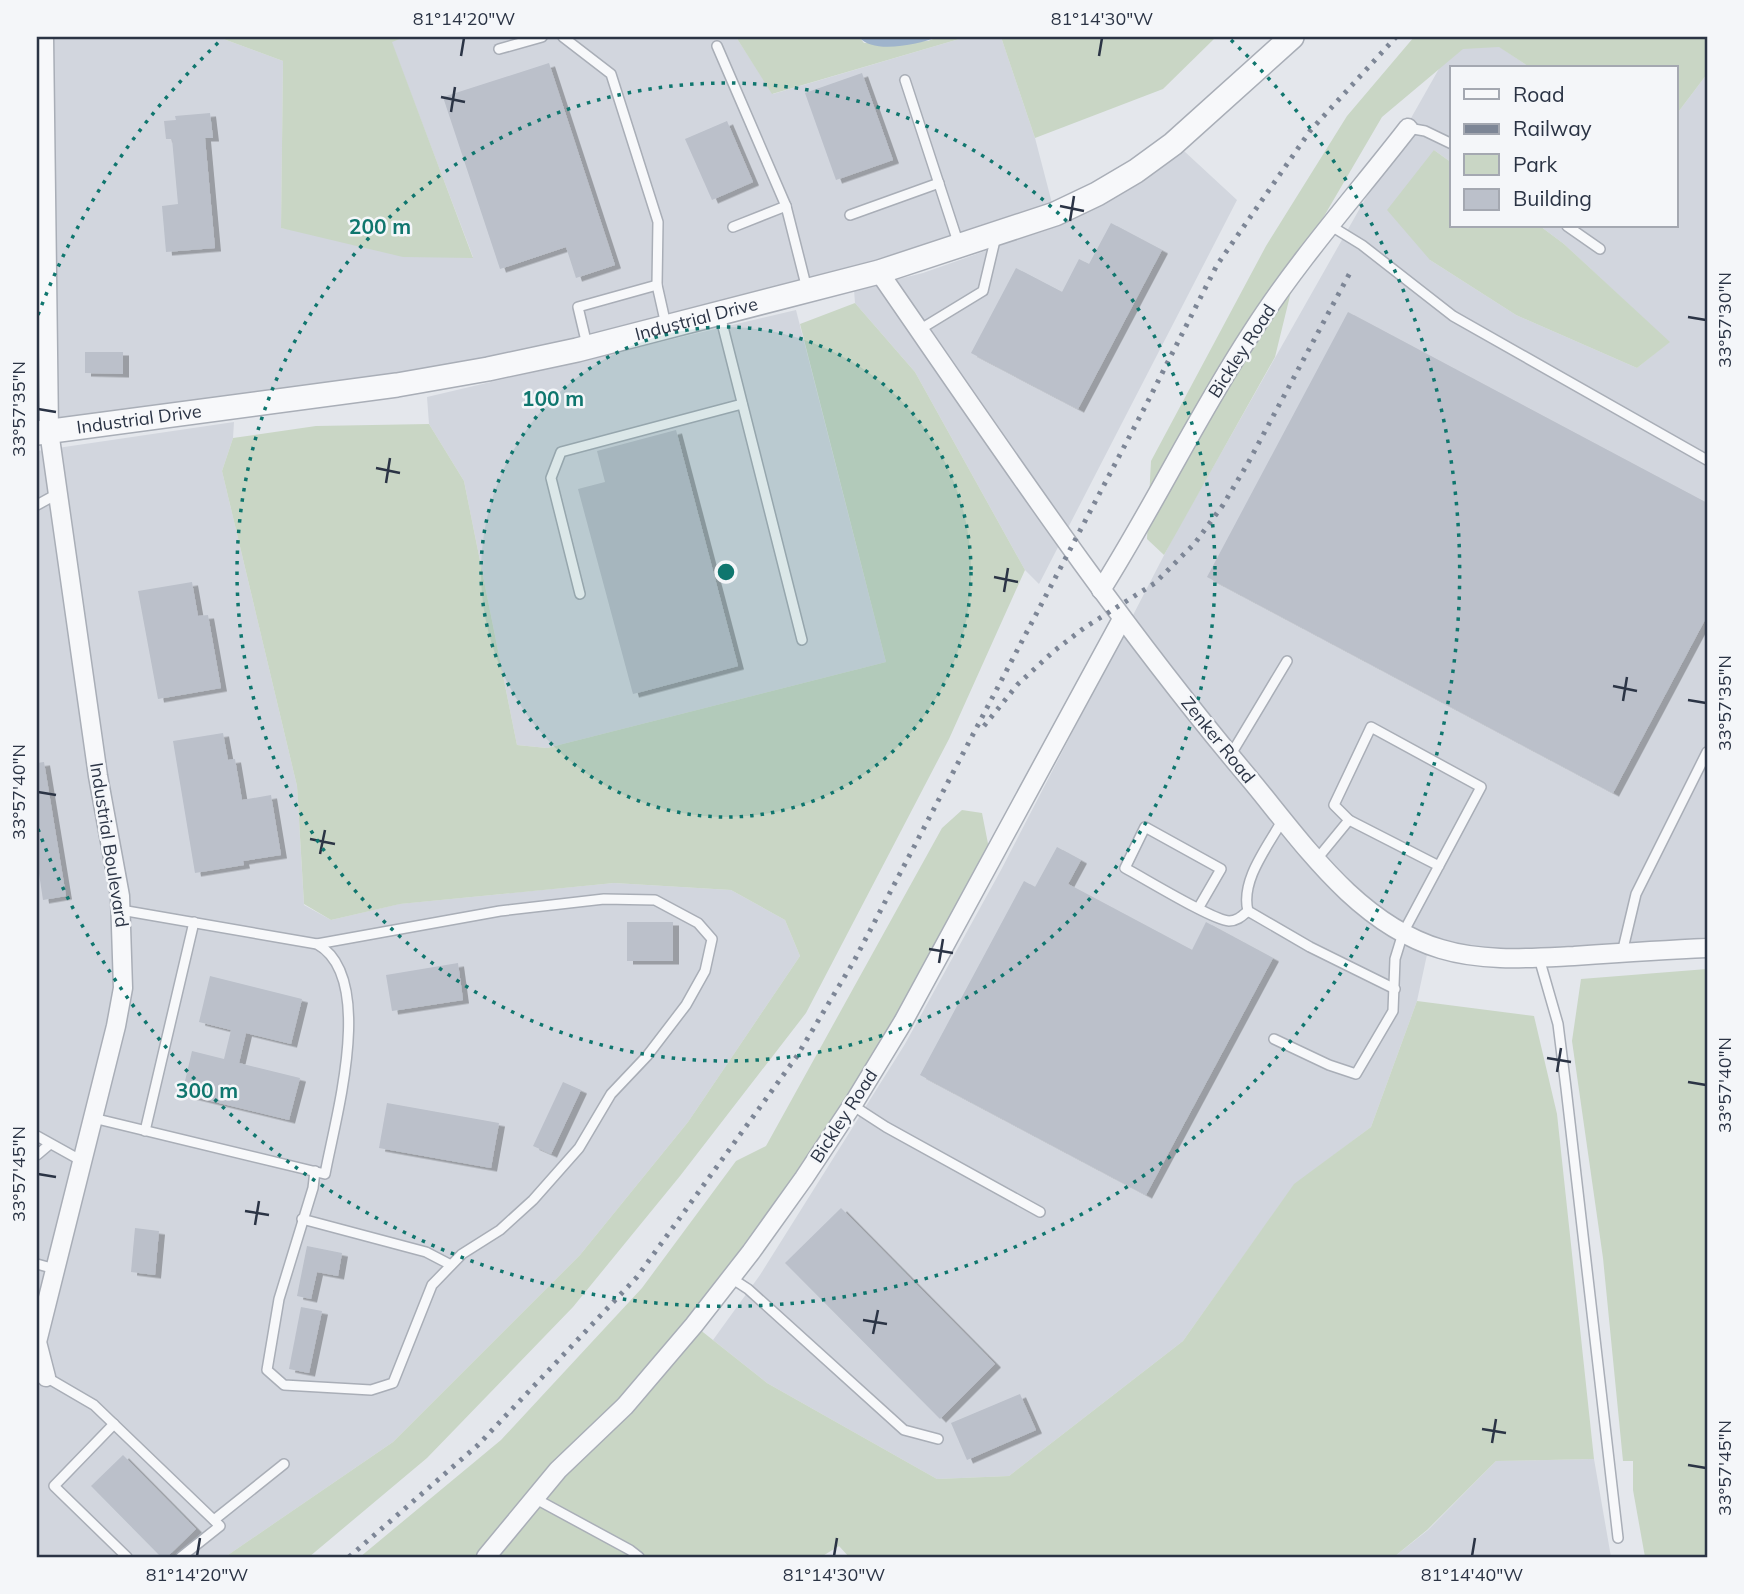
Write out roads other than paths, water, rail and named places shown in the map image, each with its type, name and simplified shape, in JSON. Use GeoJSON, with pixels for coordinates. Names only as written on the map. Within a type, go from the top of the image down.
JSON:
{"type":"FeatureCollection","features":[{"type":"Feature","properties":{"kind":"street","name":"Industrial Boulevard"},"geometry":{"type":"LineString","coordinates":[[41,1377],[37,1342],[116,1026],[123,988],[121,910],[98,776],[57,494],[43,432],[44,37]]}},
{"type":"Feature","properties":{"kind":"street","name":"Industrial Drive"},"geometry":{"type":"LineString","coordinates":[[43,432],[397,385],[488,369],[587,347],[807,291],[960,247],[1055,214],[1097,194],[1136,170],[1173,144],[1293,37]]}},
{"type":"Feature","properties":{"kind":"street","name":"Bickley Road"},"geometry":{"type":"LineString","coordinates":[[1101,590],[1137,533],[1202,412],[1253,330],[1408,128]]}},
{"type":"Feature","properties":{"kind":"street","name":"Zenker Road"},"geometry":{"type":"LineString","coordinates":[[879,272],[1122,619],[1283,819],[1317,859],[1362,904],[1389,926],[1403,933],[1440,949],[1470,956],[1539,958],[1707,948]]}},
{"type":"Feature","properties":{"kind":"street","name":"Bickley Road"},"geometry":{"type":"LineString","coordinates":[[486,1557],[558,1470],[625,1406],[731,1278],[804,1178],[903,1022],[1122,619]]}},
{"type":"Feature","properties":{"kind":"lane"},"geometry":{"type":"LineString","coordinates":[[499,49],[542,37]]}},
{"type":"Feature","properties":{"kind":"lane"},"geometry":{"type":"LineString","coordinates":[[563,37],[611,74],[658,222],[657,285],[667,327]]}},
{"type":"Feature","properties":{"kind":"lane"},"geometry":{"type":"LineString","coordinates":[[717,46],[786,206],[807,291]]}},
{"type":"Feature","properties":{"kind":"lane"},"geometry":{"type":"LineString","coordinates":[[905,80],[960,247]]}},
{"type":"Feature","properties":{"kind":"lane"},"geometry":{"type":"LineString","coordinates":[[1408,128],[1425,131],[1450,143]]}},
{"type":"Feature","properties":{"kind":"lane"},"geometry":{"type":"LineString","coordinates":[[850,215],[939,183]]}},
{"type":"Feature","properties":{"kind":"lane"},"geometry":{"type":"LineString","coordinates":[[733,227],[786,206]]}},
{"type":"Feature","properties":{"kind":"lane"},"geometry":{"type":"LineString","coordinates":[[1331,226],[1362,245],[1453,316],[1707,460]]}},
{"type":"Feature","properties":{"kind":"lane"},"geometry":{"type":"LineString","coordinates":[[1570,228],[1600,249]]}},
{"type":"Feature","properties":{"kind":"lane"},"geometry":{"type":"LineString","coordinates":[[919,330],[983,291],[996,235]]}},
{"type":"Feature","properties":{"kind":"lane"},"geometry":{"type":"LineString","coordinates":[[587,347],[578,307],[657,285]]}},
{"type":"Feature","properties":{"kind":"lane"},"geometry":{"type":"LineString","coordinates":[[720,313],[802,640]]}},
{"type":"Feature","properties":{"kind":"lane"},"geometry":{"type":"LineString","coordinates":[[580,594],[551,478],[561,452],[743,404]]}},
{"type":"Feature","properties":{"kind":"lane"},"geometry":{"type":"LineString","coordinates":[[37,505],[57,494]]}},
{"type":"Feature","properties":{"kind":"lane"},"geometry":{"type":"LineString","coordinates":[[1230,756],[1287,661]]}},
{"type":"Feature","properties":{"kind":"lane"},"geometry":{"type":"LineString","coordinates":[[1273,1039],[1329,1065],[1356,1074],[1393,1011],[1395,959],[1403,933],[1439,866],[1481,787],[1371,727],[1334,805],[1349,820],[1439,866]]}},
{"type":"Feature","properties":{"kind":"lane"},"geometry":{"type":"LineString","coordinates":[[1622,953],[1636,894],[1707,752]]}},
{"type":"Feature","properties":{"kind":"lane"},"geometry":{"type":"LineString","coordinates":[[1283,819],[1253,872],[1245,900],[1248,911],[1310,947],[1395,989]]}},
{"type":"Feature","properties":{"kind":"lane"},"geometry":{"type":"LineString","coordinates":[[1317,859],[1349,820]]}},
{"type":"Feature","properties":{"kind":"lane"},"geometry":{"type":"LineString","coordinates":[[1199,907],[1221,869],[1145,827],[1125,868],[1199,907],[1229,921],[1240,918],[1248,911]]}},
{"type":"Feature","properties":{"kind":"lane"},"geometry":{"type":"LineString","coordinates":[[315,1171],[313,1188],[279,1299],[267,1370],[284,1385],[371,1390],[393,1382],[432,1285],[462,1254],[500,1230],[517,1215],[579,1148],[611,1094],[647,1056],[686,1004],[705,971],[712,939],[698,923],[655,900],[604,899],[500,911],[317,944]]}},
{"type":"Feature","properties":{"kind":"lane"},"geometry":{"type":"LineString","coordinates":[[93,1118],[325,1174],[349,1042],[349,1012],[344,982],[329,951],[317,944],[121,910]]}},
{"type":"Feature","properties":{"kind":"lane"},"geometry":{"type":"LineString","coordinates":[[145,1131],[194,922]]}},
{"type":"Feature","properties":{"kind":"lane"},"geometry":{"type":"LineString","coordinates":[[1539,958],[1558,1024],[1618,1538]]}},
{"type":"Feature","properties":{"kind":"lane"},"geometry":{"type":"LineString","coordinates":[[852,1105],[886,1127],[1040,1212]]}},
{"type":"Feature","properties":{"kind":"lane"},"geometry":{"type":"LineString","coordinates":[[37,1136],[82,1161]]}},
{"type":"Feature","properties":{"kind":"lane"},"geometry":{"type":"LineString","coordinates":[[37,1154],[50,1144]]}},
{"type":"Feature","properties":{"kind":"lane"},"geometry":{"type":"LineString","coordinates":[[302,1219],[426,1252],[451,1265]]}},
{"type":"Feature","properties":{"kind":"lane"},"geometry":{"type":"LineString","coordinates":[[37,1264],[55,1269]]}},
{"type":"Feature","properties":{"kind":"lane"},"geometry":{"type":"LineString","coordinates":[[731,1278],[748,1289],[904,1430],[938,1439]]}},
{"type":"Feature","properties":{"kind":"lane"},"geometry":{"type":"LineString","coordinates":[[41,1377],[94,1405],[220,1526],[181,1557]]}},
{"type":"Feature","properties":{"kind":"lane"},"geometry":{"type":"LineString","coordinates":[[114,1424],[54,1486],[127,1557]]}},
{"type":"Feature","properties":{"kind":"lane"},"geometry":{"type":"LineString","coordinates":[[214,1520],[284,1464]]}},
{"type":"Feature","properties":{"kind":"lane"},"geometry":{"type":"LineString","coordinates":[[536,1499],[639,1557]]}},
{"type":"Feature","properties":{"kind":"water"},"geometry":{"type":"Polygon","coordinates":[[[859,37],[938,37],[908,45],[885,47],[875,46],[859,37]]]}},
{"type":"Feature","properties":{"kind":"railway"},"geometry":{"type":"LineString","coordinates":[[349,1557],[478,1445],[637,1277],[797,1056],[854,961],[1217,265],[1310,131],[1396,37]]}},
{"type":"Feature","properties":{"kind":"railway"},"geometry":{"type":"LineString","coordinates":[[984,726],[1018,684],[1054,651],[1084,628],[1155,583],[1195,543],[1223,505],[1248,463],[1352,269]]}}]}
